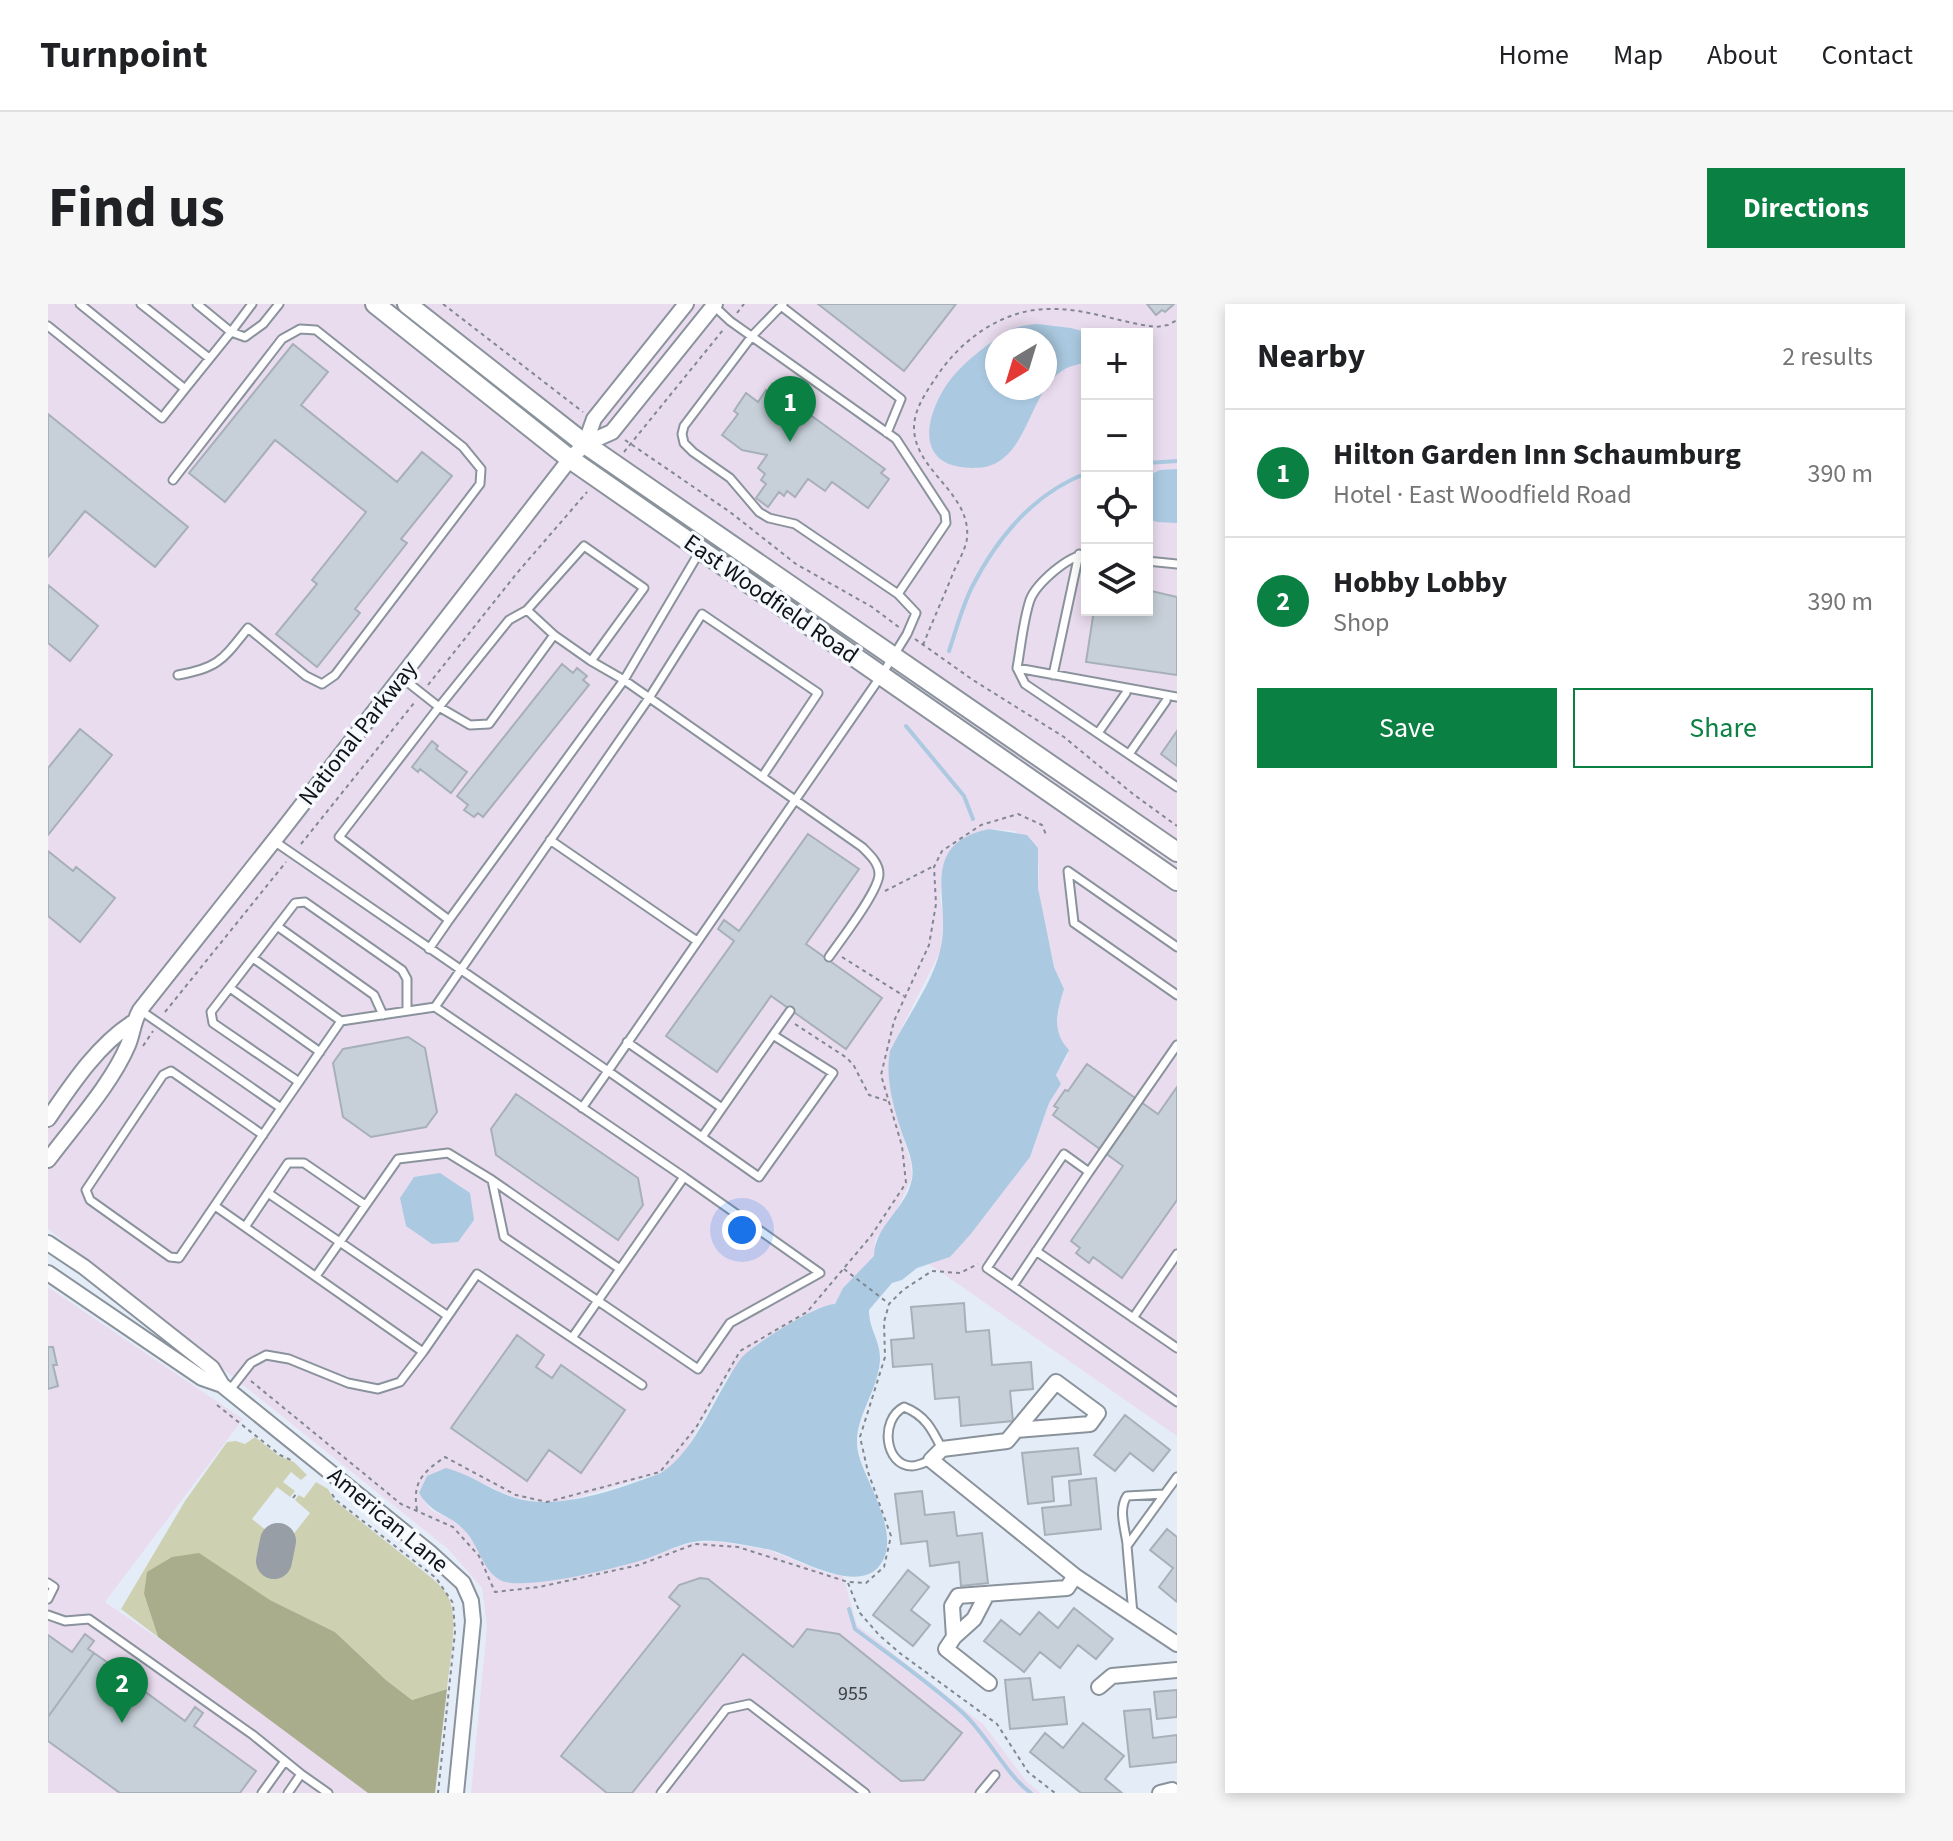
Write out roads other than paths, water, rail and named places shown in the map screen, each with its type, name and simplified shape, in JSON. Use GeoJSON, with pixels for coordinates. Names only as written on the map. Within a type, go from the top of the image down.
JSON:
{"type":"FeatureCollection","features":[{"type":"Feature","properties":{"kind":"street","name":"East Woodfield Road"},"geometry":{"type":"LineString","coordinates":[[375,304],[570,459],[1177,881]]}},
{"type":"Feature","properties":{"kind":"street","name":"East Woodfield Road"},"geometry":{"type":"LineString","coordinates":[[407,304],[585,444],[1177,852]]}},
{"type":"Feature","properties":{"kind":"street","name":"National Parkway"},"geometry":{"type":"LineString","coordinates":[[585,444],[594,419],[686,304]]}},
{"type":"Feature","properties":{"kind":"street","name":"National Parkway"},"geometry":{"type":"LineString","coordinates":[[48,1160],[129,1043],[132,1023],[140,1010],[570,459],[585,444],[612,432],[714,305]]}},
{"type":"Feature","properties":{"kind":"street","name":"National Parkway"},"geometry":{"type":"LineString","coordinates":[[48,1119],[70,1087],[113,1036],[132,1023]]}},
{"type":"Feature","properties":{"kind":"street","name":"American Lane"},"geometry":{"type":"LineString","coordinates":[[48,1243],[84,1267],[212,1368],[226,1388],[463,1583],[471,1601],[473,1621],[456,1793]]}},
{"type":"Feature","properties":{"kind":"street","name":"American Lane"},"geometry":{"type":"LineString","coordinates":[[48,1273],[202,1378],[226,1388]]}},
{"type":"Feature","properties":{"kind":"street"},"geometry":{"type":"LineString","coordinates":[[937,1454],[1007,1441],[1016,1430],[1056,1382],[1098,1413],[1090,1424],[1016,1430]]}},
{"type":"Feature","properties":{"kind":"street"},"geometry":{"type":"LineString","coordinates":[[937,1454],[1075,1576],[1177,1644]]}},
{"type":"Feature","properties":{"kind":"street"},"geometry":{"type":"LineString","coordinates":[[954,1637],[952,1606],[958,1596],[1067,1588],[1075,1576]]}},
{"type":"Feature","properties":{"kind":"street"},"geometry":{"type":"LineString","coordinates":[[987,1594],[974,1619],[946,1649],[989,1683]]}},
{"type":"Feature","properties":{"kind":"street"},"geometry":{"type":"LineString","coordinates":[[1099,1687],[1112,1676],[1177,1670]]}},
{"type":"Feature","properties":{"kind":"lane"},"geometry":{"type":"LineString","coordinates":[[80,304],[185,389]]}},
{"type":"Feature","properties":{"kind":"lane"},"geometry":{"type":"LineString","coordinates":[[141,304],[209,358]]}},
{"type":"Feature","properties":{"kind":"lane"},"geometry":{"type":"LineString","coordinates":[[197,304],[231,332],[245,337],[263,324],[279,304]]}},
{"type":"Feature","properties":{"kind":"lane"},"geometry":{"type":"LineString","coordinates":[[48,326],[162,418],[252,304]]}},
{"type":"Feature","properties":{"kind":"lane"},"geometry":{"type":"LineString","coordinates":[[714,305],[730,321],[896,439],[945,514],[946,523],[898,594]]}},
{"type":"Feature","properties":{"kind":"lane"},"geometry":{"type":"LineString","coordinates":[[582,1108],[881,676],[916,613],[898,594],[795,524],[769,518],[759,512],[730,478],[684,443],[684,426],[752,336],[782,305],[901,399],[887,433]]}},
{"type":"Feature","properties":{"kind":"lane"},"geometry":{"type":"LineString","coordinates":[[173,480],[282,339],[300,329],[316,330],[463,447],[481,469],[480,484],[335,675],[322,684],[306,676],[248,628],[223,660],[197,672],[178,675]]}},
{"type":"Feature","properties":{"kind":"lane"},"geometry":{"type":"LineString","coordinates":[[449,920],[339,837],[509,620],[527,610],[584,546],[644,588],[591,661]]}},
{"type":"Feature","properties":{"kind":"lane"},"geometry":{"type":"LineString","coordinates":[[429,949],[624,680],[700,550]]}},
{"type":"Feature","properties":{"kind":"lane"},"geometry":{"type":"LineString","coordinates":[[1081,555],[1059,566],[1031,596],[1017,668],[1025,684],[1177,787]]}},
{"type":"Feature","properties":{"kind":"lane"},"geometry":{"type":"LineString","coordinates":[[1053,675],[1081,562]]}},
{"type":"Feature","properties":{"kind":"lane"},"geometry":{"type":"LineString","coordinates":[[1153,562],[1177,564]]}},
{"type":"Feature","properties":{"kind":"lane"},"geometry":{"type":"LineString","coordinates":[[527,610],[554,635],[624,680],[872,857],[878,866],[878,885],[831,954]]}},
{"type":"Feature","properties":{"kind":"lane"},"geometry":{"type":"LineString","coordinates":[[435,1007],[649,698],[702,614],[818,693],[762,777]]}},
{"type":"Feature","properties":{"kind":"lane"},"geometry":{"type":"LineString","coordinates":[[401,677],[439,707],[470,725],[489,724],[554,635]]}},
{"type":"Feature","properties":{"kind":"lane"},"geometry":{"type":"LineString","coordinates":[[1017,668],[1177,697]]}},
{"type":"Feature","properties":{"kind":"lane"},"geometry":{"type":"LineString","coordinates":[[1098,733],[1126,693]]}},
{"type":"Feature","properties":{"kind":"lane"},"geometry":{"type":"LineString","coordinates":[[1129,754],[1166,701]]}},
{"type":"Feature","properties":{"kind":"lane"},"geometry":{"type":"LineString","coordinates":[[550,840],[697,941]]}},
{"type":"Feature","properties":{"kind":"lane"},"geometry":{"type":"LineString","coordinates":[[274,841],[759,1177],[833,1073],[773,1035]]}},
{"type":"Feature","properties":{"kind":"lane"},"geometry":{"type":"LineString","coordinates":[[1175,990],[1074,923],[1068,871],[1177,947]]}},
{"type":"Feature","properties":{"kind":"lane"},"geometry":{"type":"LineString","coordinates":[[299,1082],[213,1023],[211,1012],[295,903],[305,902],[402,970],[407,979],[407,1011]]}},
{"type":"Feature","properties":{"kind":"lane"},"geometry":{"type":"LineString","coordinates":[[277,926],[374,995],[383,1015]]}},
{"type":"Feature","properties":{"kind":"lane"},"geometry":{"type":"LineString","coordinates":[[253,958],[341,1021],[435,1007],[820,1273],[730,1323],[698,1369],[504,1237],[492,1180]]}},
{"type":"Feature","properties":{"kind":"lane"},"geometry":{"type":"LineString","coordinates":[[230,988],[320,1052]]}},
{"type":"Feature","properties":{"kind":"lane"},"geometry":{"type":"LineString","coordinates":[[140,1010],[281,1108]]}},
{"type":"Feature","properties":{"kind":"lane"},"geometry":{"type":"LineString","coordinates":[[702,1137],[790,1011]]}},
{"type":"Feature","properties":{"kind":"lane"},"geometry":{"type":"LineString","coordinates":[[263,1135],[171,1071],[163,1075],[86,1190],[90,1200],[170,1257],[179,1258],[341,1021]]}},
{"type":"Feature","properties":{"kind":"lane"},"geometry":{"type":"LineString","coordinates":[[627,1042],[722,1108]]}},
{"type":"Feature","properties":{"kind":"lane"},"geometry":{"type":"LineString","coordinates":[[1013,1286],[1177,1045]]}},
{"type":"Feature","properties":{"kind":"lane"},"geometry":{"type":"LineString","coordinates":[[316,1276],[398,1159],[448,1153],[620,1269]]}},
{"type":"Feature","properties":{"kind":"lane"},"geometry":{"type":"LineString","coordinates":[[1089,1172],[1064,1154],[987,1268],[1177,1402]]}},
{"type":"Feature","properties":{"kind":"lane"},"geometry":{"type":"LineString","coordinates":[[245,1227],[288,1163],[304,1163],[365,1205]]}},
{"type":"Feature","properties":{"kind":"lane"},"geometry":{"type":"LineString","coordinates":[[572,1338],[684,1177]]}},
{"type":"Feature","properties":{"kind":"lane"},"geometry":{"type":"LineString","coordinates":[[268,1193],[448,1316]]}},
{"type":"Feature","properties":{"kind":"lane"},"geometry":{"type":"LineString","coordinates":[[215,1206],[423,1352]]}},
{"type":"Feature","properties":{"kind":"lane"},"geometry":{"type":"LineString","coordinates":[[1036,1251],[1177,1348]]}},
{"type":"Feature","properties":{"kind":"lane"},"geometry":{"type":"LineString","coordinates":[[1133,1318],[1177,1254]]}},
{"type":"Feature","properties":{"kind":"lane"},"geometry":{"type":"LineString","coordinates":[[226,1388],[251,1363],[266,1355],[289,1359],[348,1383],[378,1389],[400,1382],[477,1274],[642,1385]]}},
{"type":"Feature","properties":{"kind":"lane"},"geometry":{"type":"LineString","coordinates":[[904,1407],[915,1411],[928,1422],[937,1454],[913,1466],[901,1463],[890,1450],[888,1427],[894,1412],[904,1407]]}},
{"type":"Feature","properties":{"kind":"lane"},"geometry":{"type":"LineString","coordinates":[[1127,1546],[1177,1477]]}},
{"type":"Feature","properties":{"kind":"lane"},"geometry":{"type":"LineString","coordinates":[[1133,1615],[1123,1499],[1127,1496],[1165,1494]]}},
{"type":"Feature","properties":{"kind":"lane"},"geometry":{"type":"LineString","coordinates":[[48,1583],[54,1587],[48,1599]]}},
{"type":"Feature","properties":{"kind":"lane"},"geometry":{"type":"LineString","coordinates":[[48,1615],[65,1621],[89,1619],[328,1793]]}},
{"type":"Feature","properties":{"kind":"lane"},"geometry":{"type":"LineString","coordinates":[[661,1793],[726,1709],[749,1704],[865,1793]]}},
{"type":"Feature","properties":{"kind":"lane"},"geometry":{"type":"LineString","coordinates":[[262,1793],[285,1761]]}},
{"type":"Feature","properties":{"kind":"lane"},"geometry":{"type":"LineString","coordinates":[[288,1793],[301,1774]]}},
{"type":"Feature","properties":{"kind":"lane"},"geometry":{"type":"LineString","coordinates":[[980,1793],[995,1775]]}},
{"type":"Feature","properties":{"kind":"water"},"geometry":{"type":"Polygon","coordinates":[[[1037,324],[1081,331],[1081,364],[1057,375],[1057,328],[1014,328],[1037,324]]]}},
{"type":"Feature","properties":{"kind":"water"},"geometry":{"type":"Polygon","coordinates":[[[985,347],[985,400],[1039,400],[1010,452],[985,467],[958,467],[934,453],[930,442],[931,418],[948,383],[985,347]]]}},
{"type":"Feature","properties":{"kind":"water"},"geometry":{"type":"Polygon","coordinates":[[[1177,469],[1177,523],[1153,521],[1153,473],[1177,469]]]}},
{"type":"Feature","properties":{"kind":"water"},"geometry":{"type":"Polygon","coordinates":[[[989,829],[1027,835],[1038,848],[1038,888],[1054,967],[1064,989],[1058,1028],[1069,1050],[1056,1075],[1061,1084],[1049,1103],[1030,1157],[970,1235],[950,1257],[917,1268],[902,1280],[892,1283],[869,1310],[880,1359],[860,1422],[857,1445],[885,1525],[886,1553],[880,1565],[870,1574],[856,1577],[841,1575],[767,1549],[707,1541],[688,1543],[643,1560],[570,1578],[528,1583],[500,1580],[489,1570],[465,1531],[430,1506],[419,1493],[427,1476],[446,1468],[515,1498],[551,1502],[589,1496],[661,1473],[674,1463],[696,1435],[742,1357],[787,1325],[815,1310],[835,1304],[843,1288],[874,1256],[880,1235],[909,1190],[913,1173],[891,1091],[888,1071],[890,1051],[925,989],[940,951],[944,861],[952,848],[966,837],[989,829]]]}},
{"type":"Feature","properties":{"kind":"water"},"geometry":{"type":"Polygon","coordinates":[[[440,1173],[470,1193],[474,1220],[458,1242],[432,1244],[406,1226],[400,1198],[414,1177],[440,1173]]]}},
{"type":"Feature","properties":{"kind":"waterway"},"geometry":{"type":"LineString","coordinates":[[1153,463],[1177,461]]}},
{"type":"Feature","properties":{"kind":"waterway"},"geometry":{"type":"LineString","coordinates":[[949,651],[972,587],[1005,535],[1050,492],[1081,476]]}},
{"type":"Feature","properties":{"kind":"waterway"},"geometry":{"type":"LineString","coordinates":[[906,726],[964,796],[973,819]]}},
{"type":"Feature","properties":{"kind":"waterway"},"geometry":{"type":"LineString","coordinates":[[849,1609],[855,1629],[963,1713],[1013,1776],[1031,1793]]}},
{"type":"Feature","properties":{"kind":"place","name":"Hilton Garden Inn Schaumburg"},"geometry":{"type":"Point","coordinates":[790,442]}},
{"type":"Feature","properties":{"kind":"place","name":"Hobby Lobby"},"geometry":{"type":"Point","coordinates":[122,1723]}}]}
